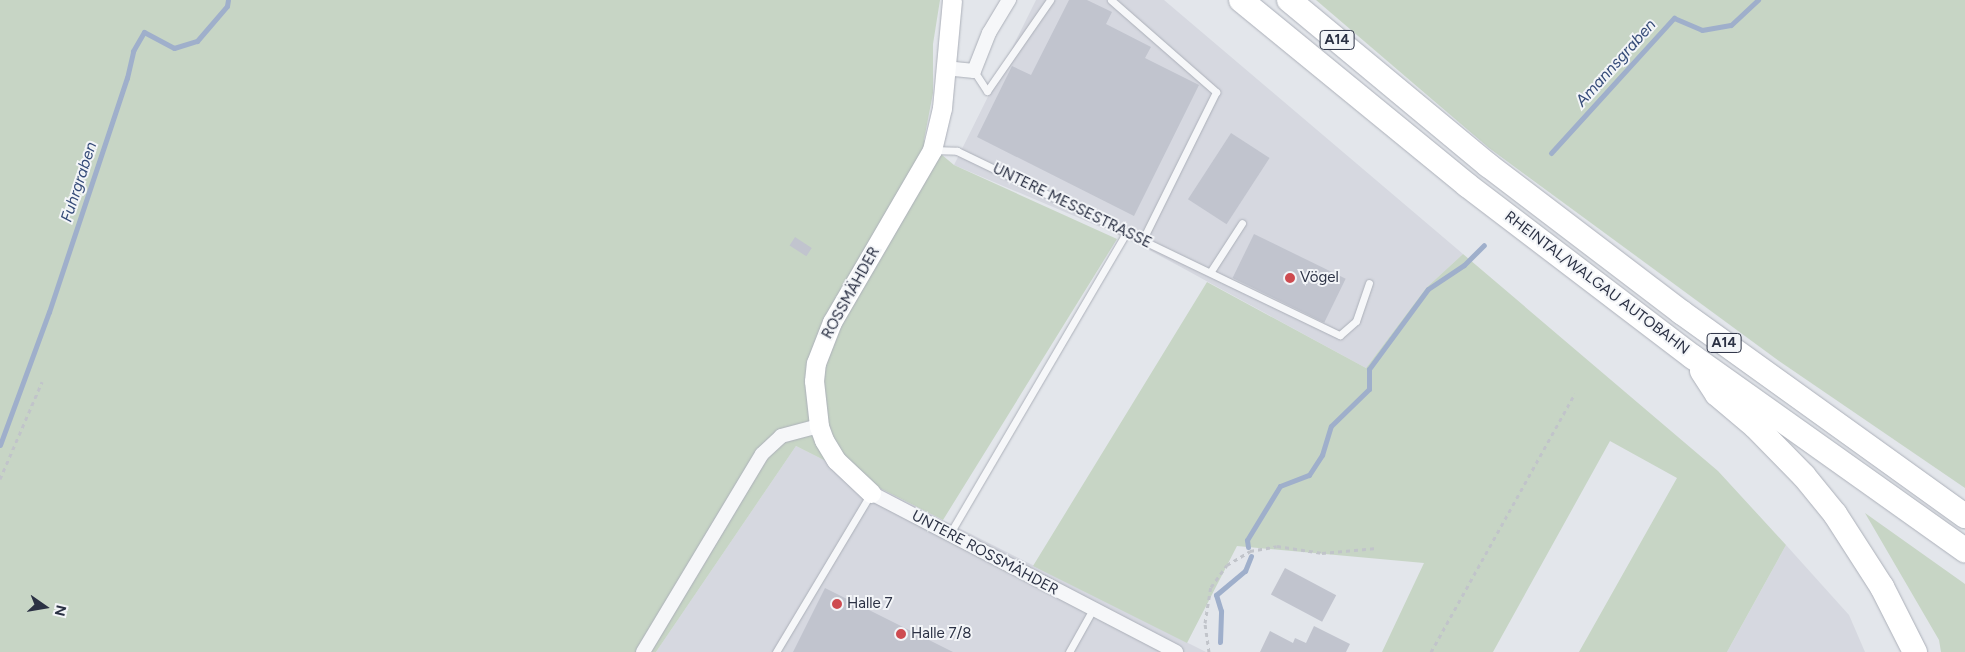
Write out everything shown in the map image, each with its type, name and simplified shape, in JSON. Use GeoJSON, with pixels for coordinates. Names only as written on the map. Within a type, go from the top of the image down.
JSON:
{"type":"FeatureCollection","features":[{"type":"Feature","properties":{"kind":"highway","name":"RHEINTAL/WALGAU AUTOBAHN"},"geometry":{"type":"LineString","coordinates":[[1241,0],[1468,185],[1693,357],[1965,550]]}},
{"type":"Feature","properties":{"kind":"highway","name":"RHEINTAL/WALGAU AUTOBAHN"},"geometry":{"type":"LineString","coordinates":[[1289,0],[1488,165],[1673,306],[1965,516]]}},
{"type":"Feature","properties":{"kind":"highway"},"geometry":{"type":"LineString","coordinates":[[1693,357],[1717,394],[1755,426],[1804,476],[1835,514],[1882,587],[1915,652]]}},
{"type":"Feature","properties":{"kind":"main road","name":"ROSSMÄHDER"},"geometry":{"type":"LineString","coordinates":[[819,426],[814,381],[816,363],[826,334],[932,150],[942,108],[952,0]]}},
{"type":"Feature","properties":{"kind":"main road","name":"UNTERE ROSSMÄHDER"},"geometry":{"type":"LineString","coordinates":[[819,426],[836,460],[871,493]]}},
{"type":"Feature","properties":{"kind":"street"},"geometry":{"type":"LineString","coordinates":[[946,68],[974,71],[989,33],[1009,0]]}},
{"type":"Feature","properties":{"kind":"street"},"geometry":{"type":"LineString","coordinates":[[643,652],[762,454],[781,436],[819,426]]}},
{"type":"Feature","properties":{"kind":"street","name":"UNTERE ROSSMÄHDER"},"geometry":{"type":"LineString","coordinates":[[871,493],[1176,652]]}},
{"type":"Feature","properties":{"kind":"lane"},"geometry":{"type":"LineString","coordinates":[[974,71],[987,91],[1050,0]]}},
{"type":"Feature","properties":{"kind":"lane"},"geometry":{"type":"LineString","coordinates":[[1111,0],[1216,92],[1142,241]]}},
{"type":"Feature","properties":{"kind":"lane","name":"UNTERE MESSESTRASSE"},"geometry":{"type":"LineString","coordinates":[[932,150],[957,151],[1142,241],[1211,271],[1340,335],[1356,321],[1369,283]]}},
{"type":"Feature","properties":{"kind":"lane"},"geometry":{"type":"LineString","coordinates":[[1211,271],[1242,223]]}},
{"type":"Feature","properties":{"kind":"lane"},"geometry":{"type":"LineString","coordinates":[[949,535],[1126,233]]}},
{"type":"Feature","properties":{"kind":"lane"},"geometry":{"type":"LineString","coordinates":[[776,652],[828,561],[871,493]]}},
{"type":"Feature","properties":{"kind":"lane"},"geometry":{"type":"LineString","coordinates":[[1069,652],[1093,609]]}},
{"type":"Feature","properties":{"kind":"path"},"geometry":{"type":"LineString","coordinates":[[0,479],[42,382]]}},
{"type":"Feature","properties":{"kind":"path"},"geometry":{"type":"LineString","coordinates":[[1431,652],[1575,393]]}},
{"type":"Feature","properties":{"kind":"path"},"geometry":{"type":"LineString","coordinates":[[1209,652],[1205,623],[1211,587],[1227,565],[1250,550],[1277,546],[1322,553],[1377,548]]}},
{"type":"Feature","properties":{"kind":"shaded area"},"geometry":{"type":"Polygon","coordinates":[[[1036,0],[1164,0],[1463,254],[1426,288],[1366,368],[1133,241],[954,165],[1036,0]]]}},
{"type":"Feature","properties":{"kind":"shaded area"},"geometry":{"type":"Polygon","coordinates":[[[796,446],[943,520],[1206,652],[656,652],[796,446]]]}},
{"type":"Feature","properties":{"kind":"shaded area"},"geometry":{"type":"Polygon","coordinates":[[[1786,545],[1849,615],[1865,652],[1727,652],[1786,545]]]}},
{"type":"Feature","properties":{"kind":"green space"},"geometry":{"type":"Polygon","coordinates":[[[0,0],[940,0],[933,44],[933,93],[924,140],[954,165],[1117,239],[943,520],[796,446],[656,652],[0,652],[0,0]]]}},
{"type":"Feature","properties":{"kind":"green space"},"geometry":{"type":"Polygon","coordinates":[[[1316,0],[1965,0],[1965,488],[1779,361],[1489,148],[1316,0]]]}},
{"type":"Feature","properties":{"kind":"green space"},"geometry":{"type":"Polygon","coordinates":[[[1463,254],[1718,471],[1786,545],[1727,652],[1579,652],[1677,478],[1610,441],[1493,652],[1382,652],[1424,563],[1237,546],[1187,643],[1033,566],[1207,282],[1366,368],[1426,288],[1463,254]]]}},
{"type":"Feature","properties":{"kind":"green space"},"geometry":{"type":"Polygon","coordinates":[[[1865,513],[1965,584],[1965,652],[1941,652],[1939,640],[1865,513]]]}},
{"type":"Feature","properties":{"kind":"building"},"geometry":{"type":"Polygon","coordinates":[[[1069,0],[1087,0],[1112,12],[1106,24],[1151,47],[1145,58],[1199,85],[1134,216],[977,137],[1012,66],[1031,75],[1069,0]]]}},
{"type":"Feature","properties":{"kind":"building"},"geometry":{"type":"Polygon","coordinates":[[[1231,133],[1270,158],[1227,224],[1188,199],[1231,133]]]}},
{"type":"Feature","properties":{"kind":"building","name":"Vögel"},"geometry":{"type":"Polygon","coordinates":[[[1254,234],[1346,279],[1324,323],[1233,278],[1254,234]]]}},
{"type":"Feature","properties":{"kind":"building"},"geometry":{"type":"Polygon","coordinates":[[[795,237],[812,248],[806,256],[790,245],[795,237]]]}},
{"type":"Feature","properties":{"kind":"building"},"geometry":{"type":"Polygon","coordinates":[[[1285,568],[1336,595],[1322,622],[1271,594],[1285,568]]]}},
{"type":"Feature","properties":{"kind":"building","name":"Halle 7"},"geometry":{"type":"Polygon","coordinates":[[[825,588],[953,652],[793,652],[825,588]]]}},
{"type":"Feature","properties":{"kind":"building"},"geometry":{"type":"Polygon","coordinates":[[[1314,626],[1350,644],[1346,652],[1260,652],[1270,631],[1293,643],[1295,638],[1306,643],[1314,626]]]}},
{"type":"Feature","properties":{"kind":"waterway","name":"Fuhrgraben"},"geometry":{"type":"LineString","coordinates":[[0,445],[49,312],[127,78],[133,51],[144,32],[174,48],[197,41],[227,6],[228,0]]}},
{"type":"Feature","properties":{"kind":"waterway","name":"Amannsgraben"},"geometry":{"type":"LineString","coordinates":[[1551,153],[1674,18],[1702,30],[1731,25],[1758,0]]}},
{"type":"Feature","properties":{"kind":"waterway"},"geometry":{"type":"LineString","coordinates":[[1248,547],[1247,540],[1280,486],[1309,475],[1322,455],[1331,426],[1369,389],[1369,369],[1428,289],[1464,265],[1484,245]]}},
{"type":"Feature","properties":{"kind":"waterway"},"geometry":{"type":"LineString","coordinates":[[1220,642],[1221,611],[1216,595],[1245,571],[1251,556]]}},
{"type":"Feature","properties":{"kind":"place","name":"Vögel"},"geometry":{"type":"Point","coordinates":[1290,278]}},
{"type":"Feature","properties":{"kind":"place","name":"Halle 7"},"geometry":{"type":"Point","coordinates":[837,604]}},
{"type":"Feature","properties":{"kind":"place","name":"Halle 7/8"},"geometry":{"type":"Point","coordinates":[901,634]}}]}
